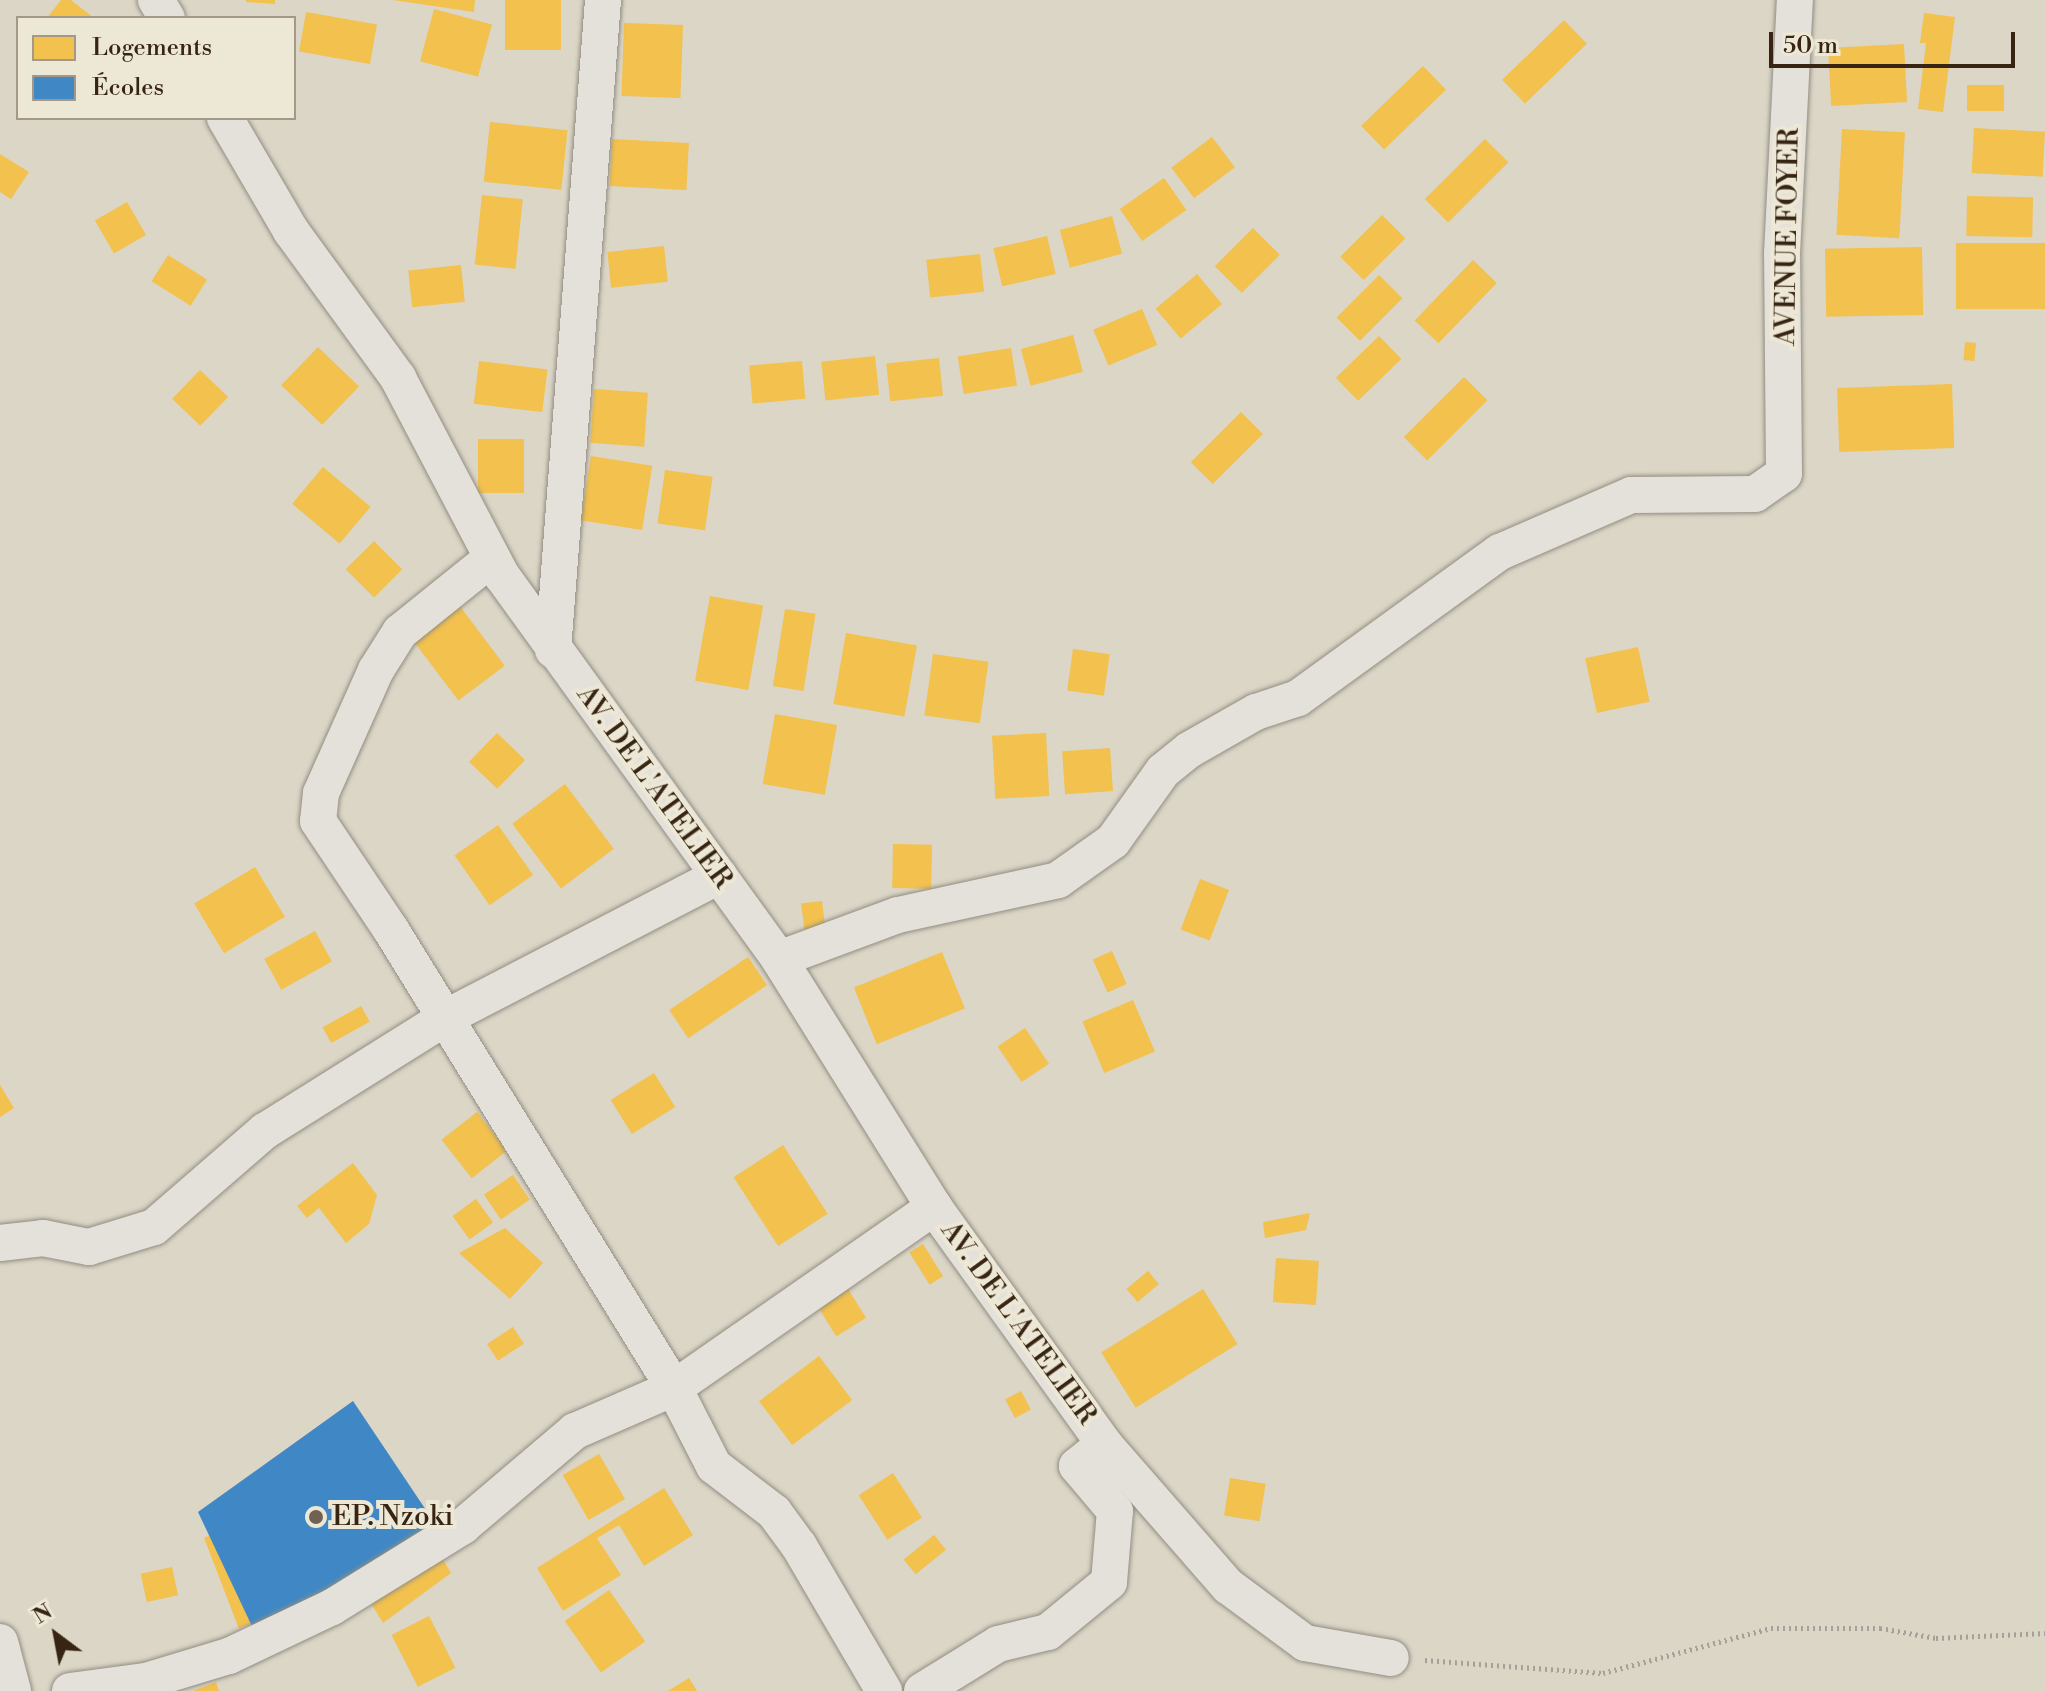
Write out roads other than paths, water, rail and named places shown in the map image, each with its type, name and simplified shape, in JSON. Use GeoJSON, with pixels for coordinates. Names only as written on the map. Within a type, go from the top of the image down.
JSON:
{"type":"FeatureCollection","features":[{"type":"Feature","properties":{"kind":"street"},"geometry":{"type":"LineString","coordinates":[[553,650],[603,0]]}},
{"type":"Feature","properties":{"kind":"street","name":"AVENUE FOYER"},"geometry":{"type":"LineString","coordinates":[[779,959],[898,915],[1023,892],[1058,880],[1113,841],[1163,771],[1189,750],[1256,712],[1298,698],[1500,552],[1631,495],[1755,494],[1784,474],[1782,254],[1795,0]]}},
{"type":"Feature","properties":{"kind":"street","name":"AV. DE L'ATELIER"},"geometry":{"type":"LineString","coordinates":[[226,120],[291,231],[398,378],[492,558],[553,650],[779,959],[934,1207],[1104,1444],[1241,1596],[1305,1643],[1391,1658]]}},
{"type":"Feature","properties":{"kind":"street"},"geometry":{"type":"LineString","coordinates":[[492,558],[400,632],[376,670],[317,805],[318,821],[445,1018],[674,1388],[714,1466],[774,1512],[799,1546],[884,1691]]}},
{"type":"Feature","properties":{"kind":"street"},"geometry":{"type":"LineString","coordinates":[[0,1243],[43,1238],[89,1247],[154,1227],[265,1131],[445,1018],[719,876]]}},
{"type":"Feature","properties":{"kind":"street"},"geometry":{"type":"LineString","coordinates":[[70,1691],[146,1681],[229,1656],[332,1607],[463,1526],[575,1431],[674,1388],[934,1207]]}},
{"type":"Feature","properties":{"kind":"street"},"geometry":{"type":"LineString","coordinates":[[922,1691],[998,1644],[1048,1632],[1109,1582],[1115,1511],[1077,1466],[1104,1444]]}},
{"type":"Feature","properties":{"kind":"street"},"geometry":{"type":"LineString","coordinates":[[0,1642],[13,1691]]}},
{"type":"Feature","properties":{"kind":"place","name":"EP. Nzoki"},"geometry":{"type":"Point","coordinates":[316,1517]}}]}
